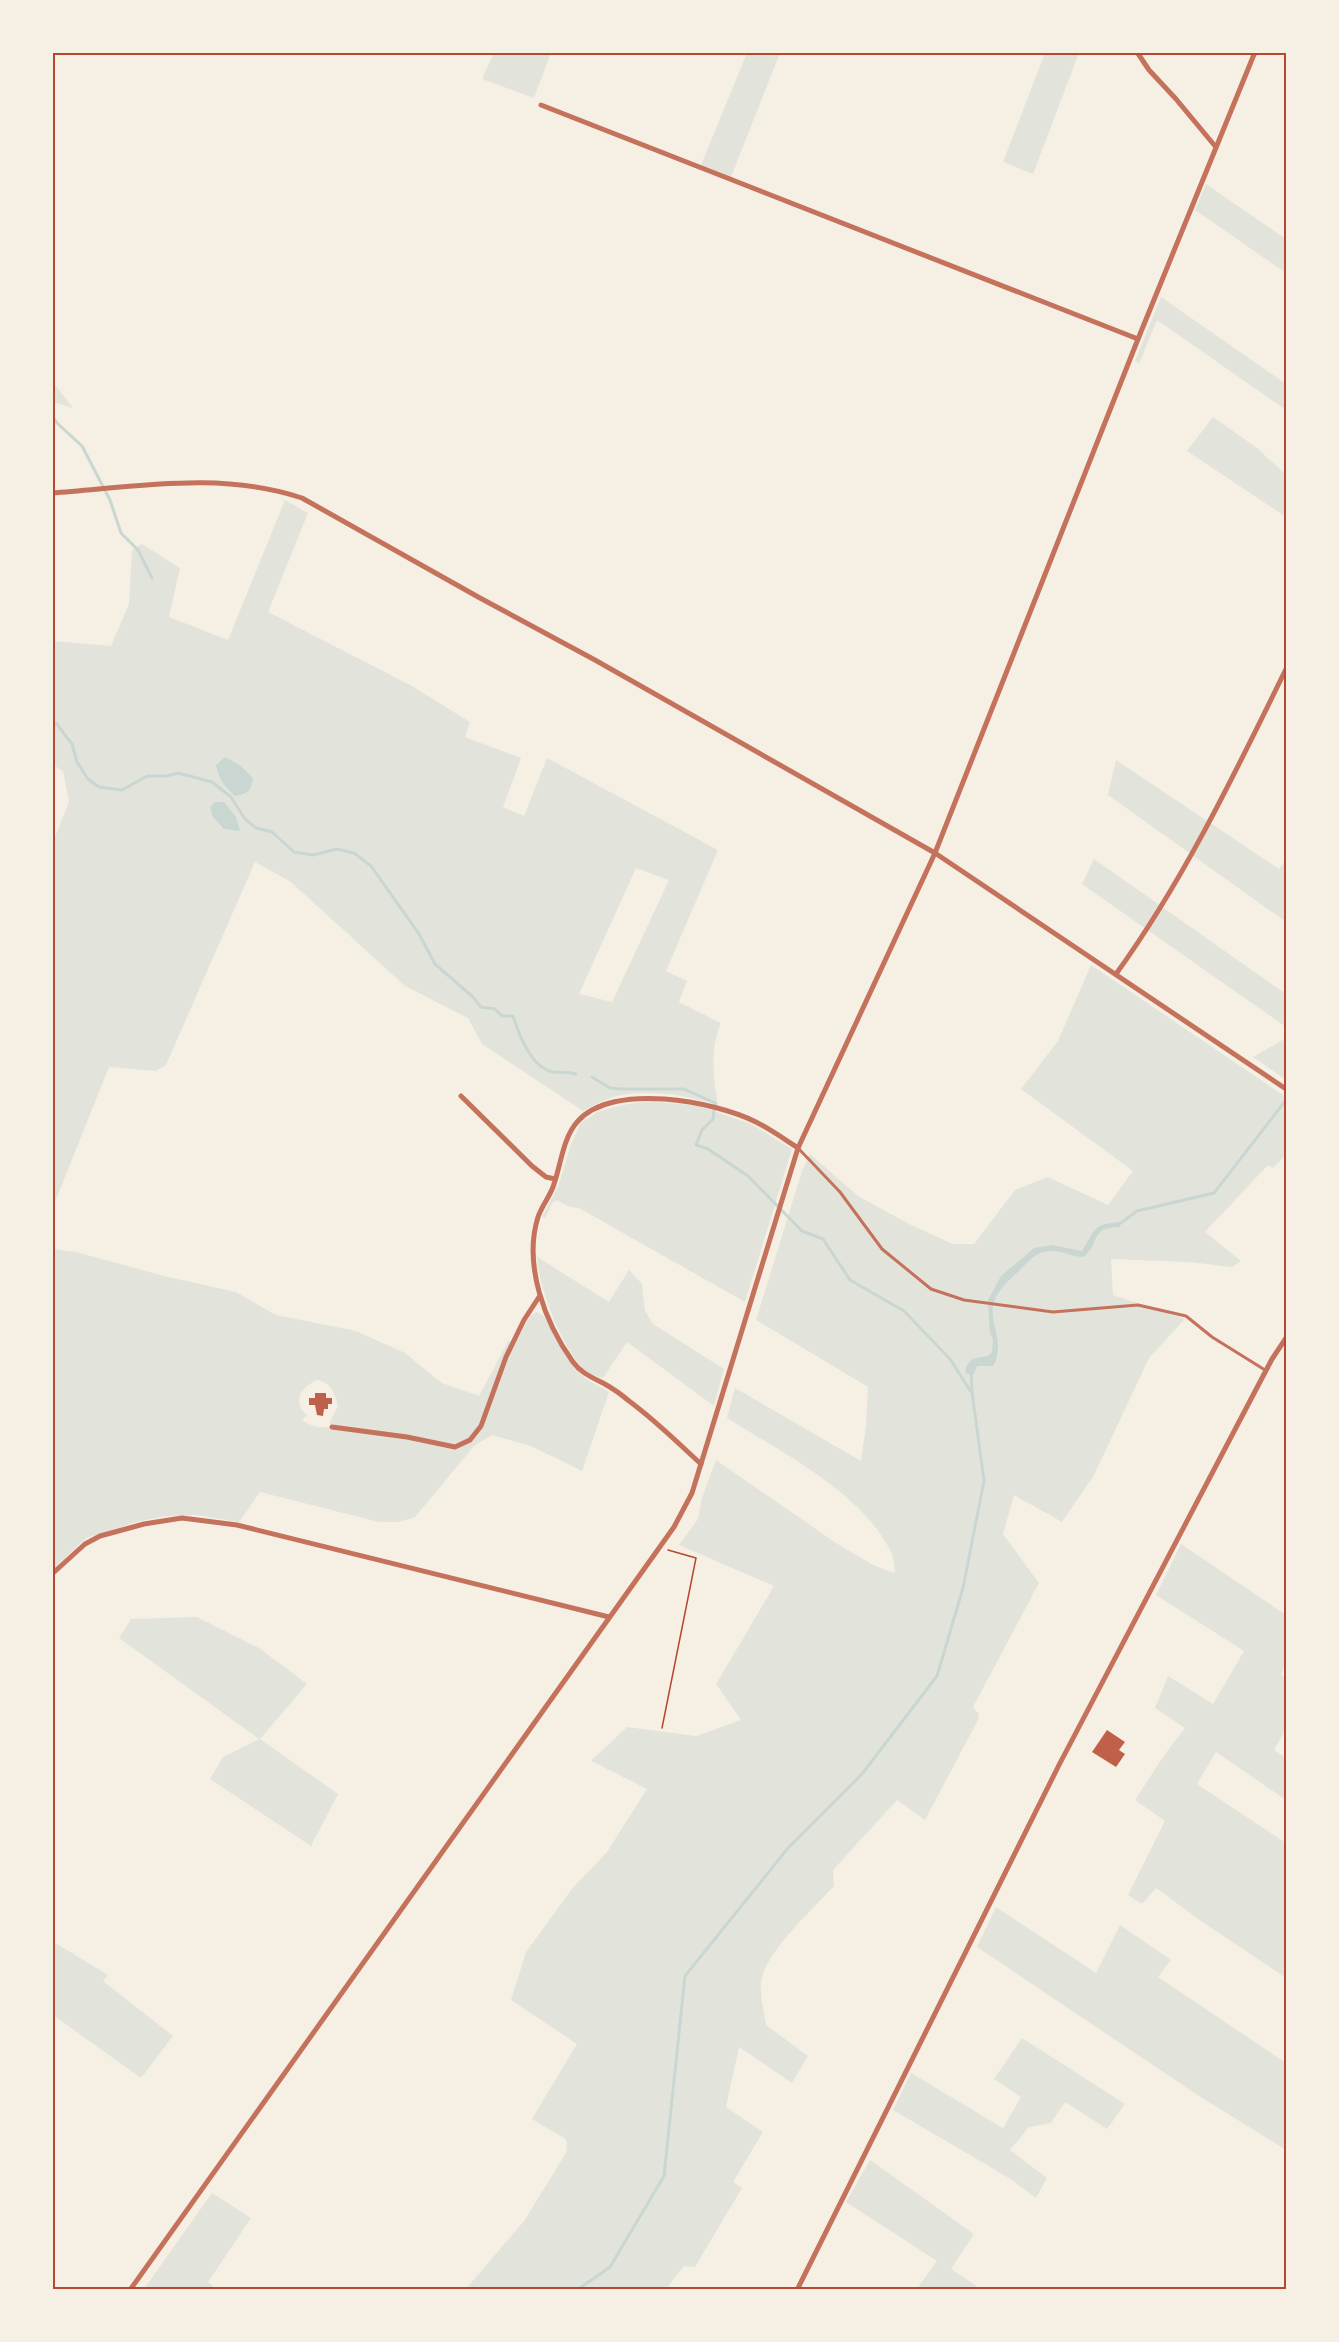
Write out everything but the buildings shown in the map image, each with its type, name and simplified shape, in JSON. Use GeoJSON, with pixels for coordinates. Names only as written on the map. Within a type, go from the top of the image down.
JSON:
{"type":"FeatureCollection","features":[{"type":"Feature","properties":{"kind":"street"},"geometry":{"type":"LineString","coordinates":[[1137,52],[1149,70],[1215,146]]}},
{"type":"Feature","properties":{"kind":"street"},"geometry":{"type":"LineString","coordinates":[[130,2289],[674,1527],[692,1493],[798,1148],[935,853],[1215,146],[1255,52]]}},
{"type":"Feature","properties":{"kind":"street"},"geometry":{"type":"LineString","coordinates":[[541,105],[1138,339]]}},
{"type":"Feature","properties":{"kind":"street"},"geometry":{"type":"LineString","coordinates":[[52,493],[223,482],[273,488],[302,498],[595,660],[935,853],[1286,1088]]}},
{"type":"Feature","properties":{"kind":"street"},"geometry":{"type":"LineString","coordinates":[[1116,974],[1172,889],[1287,669]]}},
{"type":"Feature","properties":{"kind":"street"},"geometry":{"type":"LineString","coordinates":[[461,1096],[532,1166],[546,1177],[555,1179]]}},
{"type":"Feature","properties":{"kind":"street"},"geometry":{"type":"LineString","coordinates":[[701,1464],[650,1417],[604,1383],[586,1375],[574,1363],[539,1296],[534,1268],[538,1216],[554,1186],[565,1143],[577,1121],[595,1108],[621,1100],[652,1099],[699,1103],[755,1121],[798,1148]]}},
{"type":"Feature","properties":{"kind":"street"},"geometry":{"type":"LineString","coordinates":[[332,1427],[407,1437],[455,1447],[470,1440],[480,1426],[519,1329],[539,1296]]}},
{"type":"Feature","properties":{"kind":"street"},"geometry":{"type":"LineString","coordinates":[[796,2289],[1059,1765],[1266,1370],[1287,1338]]}},
{"type":"Feature","properties":{"kind":"street"},"geometry":{"type":"LineString","coordinates":[[52,1574],[85,1544],[100,1536],[161,1520],[202,1519],[237,1525],[609,1617]]}},
{"type":"Feature","properties":{"kind":"lane"},"geometry":{"type":"LineString","coordinates":[[798,1148],[840,1192],[882,1249],[931,1289],[964,1300],[1053,1312],[1138,1305],[1186,1316],[1212,1337],[1266,1370]]}},
{"type":"Feature","properties":{"kind":"path"},"geometry":{"type":"LineString","coordinates":[[659,1547],[696,1558],[662,1728]]}},
{"type":"Feature","properties":{"kind":"shaded area"},"geometry":{"type":"Polygon","coordinates":[[[494,53],[551,53],[534,98],[482,79],[494,53]]]}},
{"type":"Feature","properties":{"kind":"shaded area"},"geometry":{"type":"Polygon","coordinates":[[[747,53],[780,53],[731,177],[701,165],[747,53]]]}},
{"type":"Feature","properties":{"kind":"shaded area"},"geometry":{"type":"Polygon","coordinates":[[[1045,53],[1079,53],[1033,174],[1003,162],[1045,53]]]}},
{"type":"Feature","properties":{"kind":"shaded area"},"geometry":{"type":"Polygon","coordinates":[[[1206,184],[1286,239],[1286,273],[1195,210],[1206,184]]]}},
{"type":"Feature","properties":{"kind":"shaded area"},"geometry":{"type":"Polygon","coordinates":[[[1161,297],[1286,384],[1286,410],[1157,320],[1139,364],[1135,361],[1161,297]]]}},
{"type":"Feature","properties":{"kind":"shaded area"},"geometry":{"type":"Polygon","coordinates":[[[53,381],[55,385],[73,408],[53,402],[53,381]]]}},
{"type":"Feature","properties":{"kind":"shaded area"},"geometry":{"type":"Polygon","coordinates":[[[1213,417],[1257,448],[1286,475],[1286,517],[1187,451],[1213,417]]]}},
{"type":"Feature","properties":{"kind":"shaded area"},"geometry":{"type":"Polygon","coordinates":[[[285,500],[308,513],[268,612],[412,686],[470,722],[465,737],[521,758],[503,807],[524,816],[547,758],[718,850],[666,971],[687,981],[679,1002],[721,1023],[714,1053],[718,1105],[693,1098],[633,1093],[608,1099],[583,1111],[482,1044],[468,1018],[405,986],[291,882],[255,862],[166,1065],[156,1071],[109,1067],[53,1207],[52,844],[69,802],[63,771],[53,765],[53,641],[111,646],[129,604],[132,550],[142,544],[180,568],[169,617],[228,640],[285,500]],[[636,868],[579,994],[612,1002],[669,880],[636,868]]]}},
{"type":"Feature","properties":{"kind":"shaded area"},"geometry":{"type":"Polygon","coordinates":[[[225,757],[241,766],[253,778],[250,789],[245,793],[235,796],[221,778],[216,765],[225,757]]]}},
{"type":"Feature","properties":{"kind":"shaded area"},"geometry":{"type":"Polygon","coordinates":[[[1116,760],[1279,869],[1286,859],[1286,922],[1108,795],[1116,760]]]}},
{"type":"Feature","properties":{"kind":"shaded area"},"geometry":{"type":"Polygon","coordinates":[[[215,802],[224,802],[236,817],[240,831],[224,829],[213,817],[210,807],[215,802]]]}},
{"type":"Feature","properties":{"kind":"shaded area"},"geometry":{"type":"Polygon","coordinates":[[[1094,859],[1286,994],[1286,1027],[1082,884],[1094,859]]]}},
{"type":"Feature","properties":{"kind":"shaded area"},"geometry":{"type":"Polygon","coordinates":[[[1091,965],[1286,1097],[1286,1155],[1273,1168],[1268,1165],[1205,1232],[1241,1261],[1232,1267],[1189,1262],[1111,1259],[1113,1295],[1185,1319],[1149,1358],[1094,1475],[1062,1522],[1014,1495],[1003,1534],[1039,1583],[973,1707],[979,1714],[978,1720],[925,1820],[897,1800],[833,1870],[834,1886],[791,1932],[770,1959],[761,1983],[766,2025],[808,2056],[792,2083],[739,2047],[726,2107],[763,2132],[733,2182],[742,2188],[695,2267],[684,2266],[666,2289],[465,2290],[524,2221],[566,2153],[567,2142],[564,2138],[532,2119],[577,2044],[511,2000],[526,1952],[571,1890],[607,1852],[647,1789],[591,1761],[627,1727],[696,1736],[741,1720],[716,1684],[774,1586],[679,1545],[698,1519],[702,1498],[716,1460],[836,1543],[875,1566],[895,1573],[890,1550],[877,1529],[860,1510],[840,1492],[795,1459],[727,1418],[735,1388],[861,1461],[868,1387],[756,1320],[802,1171],[810,1154],[858,1196],[909,1224],[953,1244],[974,1244],[1015,1190],[1048,1177],[1108,1205],[1133,1171],[1021,1089],[1058,1041],[1091,965]]]}},
{"type":"Feature","properties":{"kind":"shaded area"},"geometry":{"type":"Polygon","coordinates":[[[1286,1038],[1286,1080],[1253,1057],[1286,1038]]]}},
{"type":"Feature","properties":{"kind":"shaded area"},"geometry":{"type":"Polygon","coordinates":[[[650,1101],[699,1106],[751,1124],[792,1149],[745,1302],[579,1208],[570,1207],[557,1200],[553,1202],[545,1218],[542,1217],[558,1187],[570,1147],[580,1124],[597,1112],[650,1101]]]}},
{"type":"Feature","properties":{"kind":"shaded area"},"geometry":{"type":"Polygon","coordinates":[[[1119,1222],[1120,1227],[1099,1233],[1084,1257],[1049,1251],[1040,1253],[1009,1280],[997,1295],[993,1307],[998,1349],[993,1366],[977,1366],[974,1374],[966,1374],[966,1367],[972,1359],[988,1356],[992,1352],[993,1340],[990,1333],[988,1300],[1001,1276],[1034,1248],[1052,1245],[1082,1251],[1095,1230],[1110,1223],[1119,1222]]]}},
{"type":"Feature","properties":{"kind":"shaded area"},"geometry":{"type":"Polygon","coordinates":[[[53,1249],[76,1252],[168,1277],[236,1292],[276,1315],[356,1331],[405,1353],[442,1383],[479,1396],[509,1340],[514,1346],[531,1315],[537,1312],[544,1316],[575,1369],[586,1379],[609,1392],[582,1471],[531,1446],[492,1435],[474,1446],[415,1517],[399,1522],[379,1522],[260,1492],[239,1522],[197,1515],[167,1516],[140,1521],[86,1538],[53,1569],[53,1249]],[[317,1380],[307,1386],[300,1395],[300,1405],[307,1415],[302,1420],[316,1427],[332,1427],[330,1422],[338,1406],[332,1389],[317,1380]]]}},
{"type":"Feature","properties":{"kind":"shaded area"},"geometry":{"type":"Polygon","coordinates":[[[537,1257],[609,1302],[629,1270],[642,1284],[645,1311],[653,1324],[724,1369],[714,1406],[627,1342],[603,1378],[586,1371],[568,1348],[553,1318],[542,1285],[537,1257]]]}},
{"type":"Feature","properties":{"kind":"shaded area"},"geometry":{"type":"Polygon","coordinates":[[[1181,1544],[1286,1615],[1286,1662],[1281,1675],[1286,1679],[1286,1729],[1274,1750],[1286,1758],[1286,1800],[1216,1752],[1197,1784],[1286,1843],[1286,1978],[1156,1888],[1142,1904],[1128,1895],[1165,1821],[1135,1800],[1185,1728],[1155,1708],[1168,1676],[1213,1704],[1244,1651],[1156,1595],[1181,1544]]]}},
{"type":"Feature","properties":{"kind":"shaded area"},"geometry":{"type":"Polygon","coordinates":[[[197,1617],[259,1648],[307,1684],[260,1739],[338,1794],[311,1846],[210,1779],[223,1757],[259,1739],[119,1638],[131,1619],[197,1617]]]}},
{"type":"Feature","properties":{"kind":"shaded area"},"geometry":{"type":"Polygon","coordinates":[[[996,1907],[1096,1973],[1120,1925],[1171,1960],[1158,1977],[1286,2063],[1286,2150],[1199,2096],[977,1947],[996,1907]]]}},
{"type":"Feature","properties":{"kind":"shaded area"},"geometry":{"type":"Polygon","coordinates":[[[52,1941],[108,1975],[103,1981],[173,2036],[141,2078],[53,2015],[52,1941]]]}},
{"type":"Feature","properties":{"kind":"shaded area"},"geometry":{"type":"Polygon","coordinates":[[[1022,2038],[1125,2104],[1107,2129],[1065,2102],[1051,2123],[1029,2127],[1010,2150],[1047,2178],[1036,2198],[1009,2178],[893,2110],[911,2073],[1003,2128],[1021,2097],[994,2079],[1022,2038]]]}},
{"type":"Feature","properties":{"kind":"shaded area"},"geometry":{"type":"Polygon","coordinates":[[[870,2160],[974,2234],[951,2269],[981,2289],[917,2289],[937,2261],[846,2202],[870,2160]]]}},
{"type":"Feature","properties":{"kind":"shaded area"},"geometry":{"type":"Polygon","coordinates":[[[212,2193],[251,2218],[208,2282],[216,2289],[144,2289],[212,2193]]]}},
{"type":"Feature","properties":{"kind":"waterway"},"geometry":{"type":"LineString","coordinates":[[52,416],[82,446],[110,500],[121,533],[138,550],[152,578]]}},
{"type":"Feature","properties":{"kind":"waterway"},"geometry":{"type":"LineString","coordinates":[[52,723],[56,723],[72,744],[77,762],[88,779],[99,787],[122,790],[147,776],[167,776],[178,773],[212,782],[231,797],[245,819],[256,828],[272,832],[294,852],[313,855],[337,849],[354,853],[371,866],[419,934],[435,964],[473,997],[481,1007],[495,1009],[502,1016],[513,1016],[527,1050],[538,1064],[553,1072],[576,1074]]}},
{"type":"Feature","properties":{"kind":"waterway"},"geometry":{"type":"LineString","coordinates":[[592,1077],[610,1088],[684,1089],[715,1103],[713,1119],[702,1130],[696,1145],[708,1149],[748,1176],[802,1231],[823,1239],[850,1280],[904,1311],[950,1359],[971,1392]]}},
{"type":"Feature","properties":{"kind":"waterway"},"geometry":{"type":"LineString","coordinates":[[1118,1225],[1137,1211],[1214,1193],[1286,1100]]}},
{"type":"Feature","properties":{"kind":"waterway"},"geometry":{"type":"LineString","coordinates":[[577,2290],[610,2267],[664,2176],[685,1976],[788,1848],[862,1774],[937,1676],[963,1588],[984,1481],[971,1371]]}}]}
